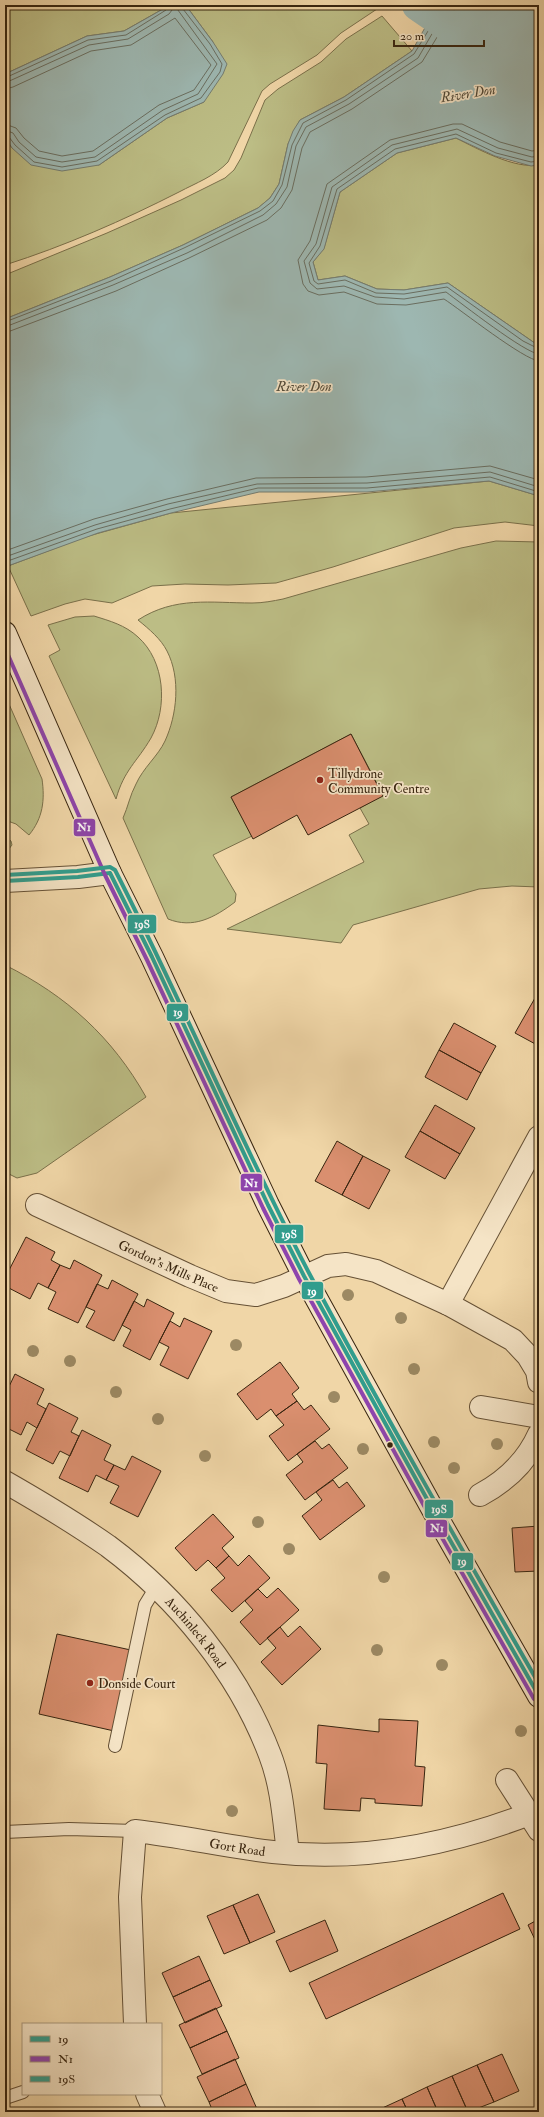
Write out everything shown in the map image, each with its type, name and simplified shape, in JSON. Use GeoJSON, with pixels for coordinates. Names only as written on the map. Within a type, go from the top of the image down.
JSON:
{"type":"FeatureCollection","features":[{"type":"Feature","properties":{"kind":"street"},"geometry":{"type":"LineString","coordinates":[[5,632],[110,873],[152,957],[268,1205],[304,1276],[438,1520],[539,1696]]}},
{"type":"Feature","properties":{"kind":"street"},"geometry":{"type":"LineString","coordinates":[[5,881],[78,877],[110,873]]}},
{"type":"Feature","properties":{"kind":"street"},"geometry":{"type":"LineString","coordinates":[[448,1304],[539,1137]]}},
{"type":"Feature","properties":{"kind":"street","name":"Gordon's Mills Place"},"geometry":{"type":"LineString","coordinates":[[37,1205],[190,1276],[226,1291],[256,1294],[284,1286],[322,1267],[346,1264],[376,1271],[448,1304],[513,1340],[528,1356],[537,1371],[539,1382]]}},
{"type":"Feature","properties":{"kind":"street"},"geometry":{"type":"LineString","coordinates":[[481,1407],[539,1417]]}},
{"type":"Feature","properties":{"kind":"street"},"geometry":{"type":"LineString","coordinates":[[480,1495],[495,1487],[510,1476],[532,1450],[539,1434]]}},
{"type":"Feature","properties":{"kind":"street","name":"Auchinleck Road"},"geometry":{"type":"LineString","coordinates":[[5,1482],[62,1516],[108,1547],[156,1587],[208,1646],[230,1677],[256,1722],[270,1756],[279,1786],[288,1853]]}},
{"type":"Feature","properties":{"kind":"street","name":"Gort Road"},"geometry":{"type":"LineString","coordinates":[[135,1831],[288,1853],[346,1856],[380,1853],[536,1818],[507,1780]]}},
{"type":"Feature","properties":{"kind":"street"},"geometry":{"type":"LineString","coordinates":[[135,1831],[130,1897],[135,2023]]}},
{"type":"Feature","properties":{"kind":"street"},"geometry":{"type":"LineString","coordinates":[[148,2095],[155,2112]]}},
{"type":"Feature","properties":{"kind":"lane"},"geometry":{"type":"LineString","coordinates":[[116,1746],[145,1605],[156,1587]]}},
{"type":"Feature","properties":{"kind":"lane"},"geometry":{"type":"LineString","coordinates":[[5,1832],[69,1829],[135,1831]]}},
{"type":"Feature","properties":{"kind":"lane"},"geometry":{"type":"LineString","coordinates":[[5,2098],[22,2092]]}},
{"type":"Feature","properties":{"kind":"green space"},"geometry":{"type":"Polygon","coordinates":[[[5,5],[170,5],[124,31],[87,36],[5,74],[5,5]]]}},
{"type":"Feature","properties":{"kind":"green space"},"geometry":{"type":"Polygon","coordinates":[[[180,5],[372,5],[377,9],[341,33],[317,55],[270,84],[262,91],[228,162],[223,167],[199,182],[116,222],[50,250],[5,265],[5,137],[12,148],[99,165],[167,118],[204,102],[213,42],[187,7],[180,5]]]}},
{"type":"Feature","properties":{"kind":"green space"},"geometry":{"type":"Polygon","coordinates":[[[382,16],[412,51],[344,97],[300,120],[288,144],[279,184],[270,198],[258,208],[183,245],[110,277],[5,319],[5,275],[107,233],[181,200],[225,178],[234,170],[241,158],[265,100],[278,89],[321,62],[346,39],[382,16]]]}},
{"type":"Feature","properties":{"kind":"green space"},"geometry":{"type":"Polygon","coordinates":[[[456,138],[508,161],[519,164],[539,165],[539,346],[448,283],[404,290],[377,289],[345,276],[318,280],[313,262],[324,248],[340,192],[397,153],[456,138]]]}},
{"type":"Feature","properties":{"kind":"green space"},"geometry":{"type":"Polygon","coordinates":[[[489,481],[539,496],[539,526],[505,522],[454,528],[333,567],[276,583],[228,585],[185,584],[152,586],[112,603],[85,599],[65,604],[31,616],[8,566],[85,537],[171,513],[489,481]]]}},
{"type":"Feature","properties":{"kind":"green space"},"geometry":{"type":"Polygon","coordinates":[[[496,541],[539,542],[539,887],[512,886],[479,889],[353,925],[341,943],[227,929],[364,862],[349,835],[369,824],[360,808],[383,795],[351,734],[231,797],[252,836],[213,855],[236,894],[235,902],[219,913],[203,920],[186,923],[168,919],[123,818],[132,792],[139,778],[165,741],[175,708],[176,696],[174,673],[167,651],[158,638],[138,620],[152,612],[180,604],[194,602],[256,603],[283,599],[461,548],[496,541]]]}},
{"type":"Feature","properties":{"kind":"green space"},"geometry":{"type":"Polygon","coordinates":[[[94,616],[123,626],[138,637],[147,647],[154,659],[161,685],[160,713],[156,726],[151,738],[127,773],[116,799],[49,656],[60,650],[48,625],[75,617],[94,616]]]}},
{"type":"Feature","properties":{"kind":"green space"},"geometry":{"type":"Polygon","coordinates":[[[5,695],[42,779],[42,808],[34,829],[29,835],[16,824],[5,820],[5,695]]]}},
{"type":"Feature","properties":{"kind":"green space"},"geometry":{"type":"Polygon","coordinates":[[[5,837],[11,841],[12,845],[5,851],[5,837]]]}},
{"type":"Feature","properties":{"kind":"green space"},"geometry":{"type":"Polygon","coordinates":[[[5,965],[48,990],[86,1020],[118,1055],[133,1075],[146,1097],[37,1173],[17,1178],[5,1172],[5,965]]]}},
{"type":"Feature","properties":{"kind":"water"},"geometry":{"type":"Polygon","coordinates":[[[170,5],[187,7],[227,64],[223,74],[204,102],[167,118],[99,165],[62,171],[31,165],[12,148],[5,137],[5,74],[87,36],[124,31],[170,5]]]}},
{"type":"Feature","properties":{"kind":"water","name":"River Don"},"geometry":{"type":"Polygon","coordinates":[[[441,5],[539,5],[539,165],[531,166],[495,156],[456,138],[397,153],[340,192],[324,249],[313,262],[318,280],[345,276],[377,289],[404,290],[448,283],[539,346],[539,496],[489,481],[367,492],[259,492],[171,513],[98,533],[5,567],[5,319],[110,277],[183,245],[258,208],[270,198],[279,184],[288,144],[293,131],[300,120],[344,97],[412,51],[432,15],[441,5]]]}},
{"type":"Feature","properties":{"kind":"building","name":"Tillydrone Community Centre"},"geometry":{"type":"Polygon","coordinates":[[[351,734],[383,796],[308,835],[297,815],[253,839],[231,797],[351,734]]]}},
{"type":"Feature","properties":{"kind":"building"},"geometry":{"type":"Polygon","coordinates":[[[539,991],[539,1046],[515,1033],[539,991]]]}},
{"type":"Feature","properties":{"kind":"building"},"geometry":{"type":"Polygon","coordinates":[[[454,1023],[496,1046],[481,1073],[439,1050],[454,1023]]]}},
{"type":"Feature","properties":{"kind":"building"},"geometry":{"type":"Polygon","coordinates":[[[439,1050],[481,1073],[467,1100],[425,1077],[439,1050]]]}},
{"type":"Feature","properties":{"kind":"building"},"geometry":{"type":"Polygon","coordinates":[[[435,1105],[475,1128],[460,1154],[420,1131],[435,1105]]]}},
{"type":"Feature","properties":{"kind":"building"},"geometry":{"type":"Polygon","coordinates":[[[420,1131],[460,1154],[445,1179],[405,1157],[420,1131]]]}},
{"type":"Feature","properties":{"kind":"building"},"geometry":{"type":"Polygon","coordinates":[[[337,1141],[363,1156],[342,1195],[315,1181],[337,1141]]]}},
{"type":"Feature","properties":{"kind":"building"},"geometry":{"type":"Polygon","coordinates":[[[363,1156],[390,1170],[369,1209],[342,1195],[363,1156]]]}},
{"type":"Feature","properties":{"kind":"building"},"geometry":{"type":"Polygon","coordinates":[[[26,1237],[55,1252],[51,1260],[60,1265],[48,1288],[38,1283],[30,1299],[5,1286],[5,1278],[26,1237]]]}},
{"type":"Feature","properties":{"kind":"building"},"geometry":{"type":"Polygon","coordinates":[[[74,1260],[102,1275],[78,1323],[48,1309],[56,1292],[48,1288],[60,1265],[70,1269],[74,1260]]]}},
{"type":"Feature","properties":{"kind":"building"},"geometry":{"type":"Polygon","coordinates":[[[112,1280],[138,1294],[114,1341],[86,1327],[95,1311],[86,1307],[97,1284],[108,1289],[112,1280]]]}},
{"type":"Feature","properties":{"kind":"building"},"geometry":{"type":"Polygon","coordinates":[[[147,1299],[174,1313],[150,1360],[123,1346],[131,1330],[122,1325],[134,1301],[144,1307],[147,1299]]]}},
{"type":"Feature","properties":{"kind":"building"},"geometry":{"type":"Polygon","coordinates":[[[184,1318],[212,1331],[188,1379],[160,1365],[169,1347],[159,1342],[170,1321],[180,1327],[184,1318]]]}},
{"type":"Feature","properties":{"kind":"building"},"geometry":{"type":"Polygon","coordinates":[[[280,1362],[299,1388],[292,1394],[297,1401],[276,1416],[271,1409],[257,1420],[237,1394],[280,1362]]]}},
{"type":"Feature","properties":{"kind":"building"},"geometry":{"type":"Polygon","coordinates":[[[15,1374],[44,1389],[37,1404],[46,1409],[37,1428],[27,1422],[21,1435],[5,1427],[5,1395],[15,1374]]]}},
{"type":"Feature","properties":{"kind":"building"},"geometry":{"type":"Polygon","coordinates":[[[5,1385],[9,1387],[5,1395],[5,1385]]]}},
{"type":"Feature","properties":{"kind":"building"},"geometry":{"type":"Polygon","coordinates":[[[297,1401],[304,1410],[311,1405],[330,1429],[288,1461],[269,1436],[284,1425],[276,1416],[297,1401]]]}},
{"type":"Feature","properties":{"kind":"building"},"geometry":{"type":"Polygon","coordinates":[[[49,1403],[78,1418],[71,1432],[79,1436],[70,1456],[60,1451],[53,1464],[26,1450],[49,1403]]]}},
{"type":"Feature","properties":{"kind":"building"},"geometry":{"type":"Polygon","coordinates":[[[82,1430],[111,1445],[104,1460],[114,1465],[106,1480],[96,1475],[88,1492],[59,1478],[82,1430]]]}},
{"type":"Feature","properties":{"kind":"building"},"geometry":{"type":"Polygon","coordinates":[[[315,1441],[322,1449],[329,1444],[348,1468],[305,1500],[286,1475],[303,1462],[297,1454],[315,1441]]]}},
{"type":"Feature","properties":{"kind":"building"},"geometry":{"type":"Polygon","coordinates":[[[132,1456],[161,1471],[138,1517],[110,1503],[119,1486],[106,1480],[114,1465],[125,1470],[132,1456]]]}},
{"type":"Feature","properties":{"kind":"building"},"geometry":{"type":"Polygon","coordinates":[[[333,1480],[339,1488],[347,1482],[365,1506],[320,1540],[302,1516],[322,1500],[316,1492],[333,1480]]]}},
{"type":"Feature","properties":{"kind":"building"},"geometry":{"type":"Polygon","coordinates":[[[213,1514],[234,1537],[222,1548],[229,1556],[216,1568],[208,1560],[196,1571],[175,1548],[213,1514]]]}},
{"type":"Feature","properties":{"kind":"building"},"geometry":{"type":"Polygon","coordinates":[[[539,1526],[539,1571],[515,1572],[512,1528],[539,1526]]]}},
{"type":"Feature","properties":{"kind":"building"},"geometry":{"type":"Polygon","coordinates":[[[249,1555],[270,1578],[232,1612],[211,1590],[225,1578],[216,1568],[229,1556],[238,1566],[249,1555]]]}},
{"type":"Feature","properties":{"kind":"building"},"geometry":{"type":"Polygon","coordinates":[[[278,1588],[299,1610],[260,1645],[240,1622],[253,1610],[245,1601],[258,1589],[267,1598],[278,1588]]]}},
{"type":"Feature","properties":{"kind":"building"},"geometry":{"type":"Polygon","coordinates":[[[300,1626],[321,1649],[282,1685],[261,1662],[276,1648],[267,1638],[280,1627],[288,1637],[300,1626]]]}},
{"type":"Feature","properties":{"kind":"building","name":"Donside Court"},"geometry":{"type":"Polygon","coordinates":[[[57,1634],[140,1652],[123,1733],[39,1714],[57,1634]]]}},
{"type":"Feature","properties":{"kind":"building"},"geometry":{"type":"Polygon","coordinates":[[[379,1719],[418,1721],[415,1766],[425,1767],[422,1806],[375,1803],[375,1799],[361,1798],[360,1811],[324,1809],[327,1764],[316,1763],[318,1725],[379,1732],[379,1719]]]}},
{"type":"Feature","properties":{"kind":"building"},"geometry":{"type":"Polygon","coordinates":[[[503,1893],[520,1929],[326,2019],[309,1983],[503,1893]]]}},
{"type":"Feature","properties":{"kind":"building"},"geometry":{"type":"Polygon","coordinates":[[[258,1894],[275,1932],[250,1943],[233,1905],[258,1894]]]}},
{"type":"Feature","properties":{"kind":"building"},"geometry":{"type":"Polygon","coordinates":[[[233,1905],[250,1943],[224,1954],[207,1916],[233,1905]]]}},
{"type":"Feature","properties":{"kind":"building"},"geometry":{"type":"Polygon","coordinates":[[[539,1919],[539,1948],[528,1925],[539,1919]]]}},
{"type":"Feature","properties":{"kind":"building"},"geometry":{"type":"Polygon","coordinates":[[[325,1920],[338,1951],[290,1972],[276,1941],[325,1920]]]}},
{"type":"Feature","properties":{"kind":"building"},"geometry":{"type":"Polygon","coordinates":[[[199,1956],[210,1980],[173,1997],[162,1973],[199,1956]]]}},
{"type":"Feature","properties":{"kind":"building"},"geometry":{"type":"Polygon","coordinates":[[[210,1980],[222,2006],[185,2023],[173,1997],[210,1980]]]}},
{"type":"Feature","properties":{"kind":"building"},"geometry":{"type":"Polygon","coordinates":[[[216,2008],[227,2031],[190,2048],[179,2025],[216,2008]]]}},
{"type":"Feature","properties":{"kind":"building"},"geometry":{"type":"Polygon","coordinates":[[[227,2031],[239,2058],[202,2074],[190,2048],[227,2031]]]}},
{"type":"Feature","properties":{"kind":"building"},"geometry":{"type":"Polygon","coordinates":[[[502,2054],[519,2091],[494,2102],[477,2065],[502,2054]]]}},
{"type":"Feature","properties":{"kind":"building"},"geometry":{"type":"Polygon","coordinates":[[[235,2059],[246,2084],[209,2102],[197,2077],[235,2059]]]}},
{"type":"Feature","properties":{"kind":"building"},"geometry":{"type":"Polygon","coordinates":[[[477,2065],[494,2102],[468,2112],[452,2076],[477,2065]]]}},
{"type":"Feature","properties":{"kind":"building"},"geometry":{"type":"Polygon","coordinates":[[[452,2076],[468,2112],[438,2112],[427,2087],[452,2076]]]}},
{"type":"Feature","properties":{"kind":"building"},"geometry":{"type":"Polygon","coordinates":[[[246,2084],[257,2109],[250,2112],[213,2112],[209,2102],[246,2084]]]}},
{"type":"Feature","properties":{"kind":"building"},"geometry":{"type":"Polygon","coordinates":[[[427,2087],[438,2112],[408,2112],[402,2099],[427,2087]]]}},
{"type":"Feature","properties":{"kind":"building"},"geometry":{"type":"Polygon","coordinates":[[[402,2099],[408,2112],[379,2112],[378,2110],[402,2099]]]}},
{"type":"Feature","properties":{"kind":"waterway"},"geometry":{"type":"LineString","coordinates":[[418,5],[539,88]]}},
{"type":"Feature","properties":{"kind":"transit line","name":"N1"},"geometry":{"type":"LineString","coordinates":[[5,648],[105,875],[147,960],[263,1208],[299,1279],[433,1522],[534,1699]]}},
{"type":"Feature","properties":{"kind":"transit line","name":"19S"},"geometry":{"type":"LineString","coordinates":[[5,875],[77,871],[110,867],[115,870],[259,1173],[309,1273],[451,1531],[539,1684]]}},
{"type":"Feature","properties":{"kind":"transit line","name":"19"},"geometry":{"type":"LineString","coordinates":[[110,873],[152,957],[268,1205],[304,1276],[438,1519],[539,1696]]}},
{"type":"Feature","properties":{"kind":"transit line","name":"19"},"geometry":{"type":"LineString","coordinates":[[5,881],[78,877],[110,873]]}},
{"type":"Feature","properties":{"kind":"place","name":"Tillydrone Community Centre"},"geometry":{"type":"Point","coordinates":[320,780]}},
{"type":"Feature","properties":{"kind":"place","name":"Donside Court"},"geometry":{"type":"Point","coordinates":[90,1683]}}]}
